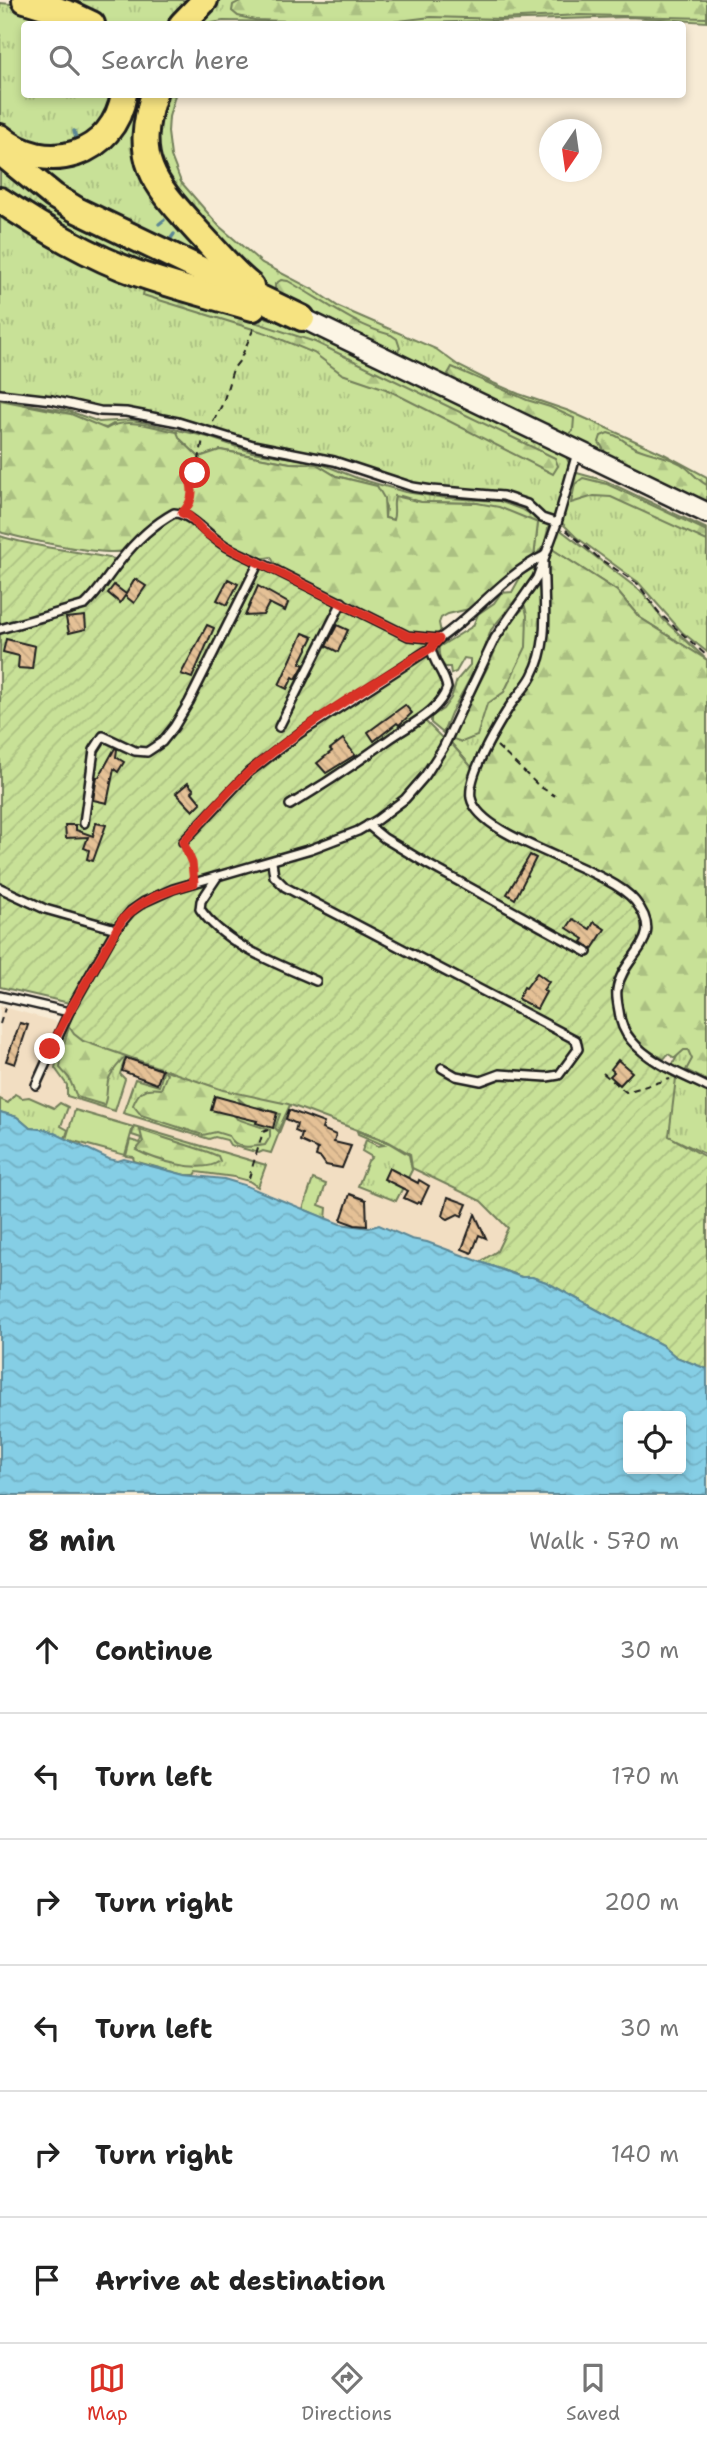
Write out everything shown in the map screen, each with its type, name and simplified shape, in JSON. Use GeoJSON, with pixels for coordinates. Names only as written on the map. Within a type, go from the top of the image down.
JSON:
{"type":"FeatureCollection","features":[{"type":"Feature","properties":{"kind":"highway"},"geometry":{"type":"LineString","coordinates":[[25,0],[64,11],[86,21]]}},
{"type":"Feature","properties":{"kind":"highway"},"geometry":{"type":"LineString","coordinates":[[185,21],[205,0]]}},
{"type":"Feature","properties":{"kind":"highway"},"geometry":{"type":"LineString","coordinates":[[0,137],[30,155],[53,157],[75,154],[94,145],[108,133],[118,116],[123,98]]}},
{"type":"Feature","properties":{"kind":"highway"},"geometry":{"type":"LineString","coordinates":[[153,98],[145,132],[146,154],[162,192],[246,282],[302,318]]}},
{"type":"Feature","properties":{"kind":"highway"},"geometry":{"type":"LineString","coordinates":[[0,152],[54,196],[78,210],[302,318]]}},
{"type":"Feature","properties":{"kind":"highway"},"geometry":{"type":"LineString","coordinates":[[0,201],[48,232],[139,274],[252,308],[302,318]]}},
{"type":"Feature","properties":{"kind":"main road"},"geometry":{"type":"LineString","coordinates":[[302,318],[707,513]]}},
{"type":"Feature","properties":{"kind":"lane"},"geometry":{"type":"LineString","coordinates":[[0,394],[52,400],[100,411],[126,412],[209,429],[253,445],[334,461],[413,487],[517,499],[547,520],[557,523]]}},
{"type":"Feature","properties":{"kind":"lane"},"geometry":{"type":"LineString","coordinates":[[36,1085],[69,1012],[116,929],[131,911],[144,902],[194,883],[312,849],[368,825],[405,799],[425,776],[443,748],[495,638],[537,578],[557,523],[578,449]]}},
{"type":"Feature","properties":{"kind":"lane"},"geometry":{"type":"LineString","coordinates":[[0,629],[85,605],[94,597],[120,560],[162,520],[174,513],[182,513],[225,546],[408,636],[439,639]]}},
{"type":"Feature","properties":{"kind":"lane"},"geometry":{"type":"LineString","coordinates":[[183,842],[249,772],[310,726],[431,648],[531,562],[544,556]]}},
{"type":"Feature","properties":{"kind":"lane"},"geometry":{"type":"LineString","coordinates":[[544,556],[545,615],[541,655],[532,677],[510,706],[475,772],[471,799],[477,810],[490,822],[609,882],[633,898],[646,917],[647,933],[643,945],[617,989],[619,1016],[630,1039],[640,1049],[676,1073],[707,1087]]}},
{"type":"Feature","properties":{"kind":"lane"},"geometry":{"type":"LineString","coordinates":[[84,822],[94,750],[103,736],[135,751],[147,752],[162,742],[189,702],[259,562]]}},
{"type":"Feature","properties":{"kind":"lane"},"geometry":{"type":"LineString","coordinates":[[279,727],[342,602]]}},
{"type":"Feature","properties":{"kind":"lane"},"geometry":{"type":"LineString","coordinates":[[290,805],[360,762],[419,721],[437,705],[447,688],[445,677],[432,657],[431,648]]}},
{"type":"Feature","properties":{"kind":"lane"},"geometry":{"type":"LineString","coordinates":[[368,825],[429,865],[587,952]]}},
{"type":"Feature","properties":{"kind":"lane"},"geometry":{"type":"LineString","coordinates":[[272,862],[274,876],[285,887],[576,1040],[578,1049],[559,1074],[547,1077],[500,1074],[481,1081],[456,1076],[442,1068]]}},
{"type":"Feature","properties":{"kind":"lane"},"geometry":{"type":"LineString","coordinates":[[217,877],[201,901],[200,909],[210,923],[234,941],[316,981]]}},
{"type":"Feature","properties":{"kind":"lane"},"geometry":{"type":"LineString","coordinates":[[0,888],[45,909],[116,929]]}},
{"type":"Feature","properties":{"kind":"lane"},"geometry":{"type":"LineString","coordinates":[[4,997],[69,1012]]}},
{"type":"Feature","properties":{"kind":"path"},"geometry":{"type":"LineString","coordinates":[[182,513],[194,492],[191,484],[198,466],[203,439],[223,403],[233,369],[240,360],[253,330],[250,321],[252,308]]}},
{"type":"Feature","properties":{"kind":"path"},"geometry":{"type":"LineString","coordinates":[[557,523],[600,559],[638,584],[660,614],[707,656]]}},
{"type":"Feature","properties":{"kind":"path"},"geometry":{"type":"LineString","coordinates":[[491,740],[539,786],[555,796]]}},
{"type":"Feature","properties":{"kind":"path"},"geometry":{"type":"LineString","coordinates":[[183,842],[192,863],[194,883]]}},
{"type":"Feature","properties":{"kind":"path"},"geometry":{"type":"LineString","coordinates":[[0,1024],[4,997]]}},
{"type":"Feature","properties":{"kind":"path"},"geometry":{"type":"LineString","coordinates":[[603,1073],[626,1092],[669,1079],[676,1073]]}},
{"type":"Feature","properties":{"kind":"path"},"geometry":{"type":"LineString","coordinates":[[249,1178],[263,1132],[268,1130]]}},
{"type":"Feature","properties":{"kind":"shaded area"},"geometry":{"type":"Polygon","coordinates":[[[0,1006],[68,1025],[74,1034],[111,1051],[223,1090],[288,1104],[389,1142],[410,1154],[412,1168],[481,1201],[508,1228],[497,1251],[480,1262],[379,1226],[369,1228],[340,1224],[224,1179],[185,1175],[124,1159],[118,1161],[0,1112],[0,1006]]]}},
{"type":"Feature","properties":{"kind":"green space"},"geometry":{"type":"Polygon","coordinates":[[[49,0],[200,0],[180,21],[94,21],[49,0]]]}},
{"type":"Feature","properties":{"kind":"green space"},"geometry":{"type":"Polygon","coordinates":[[[217,0],[707,0],[707,22],[630,17],[489,21],[192,21],[217,0]]]}},
{"type":"Feature","properties":{"kind":"green space"},"geometry":{"type":"Polygon","coordinates":[[[242,0],[707,0],[707,18],[580,15],[501,19],[431,17],[399,21],[287,21],[255,20],[238,16],[232,11],[233,5],[242,0]]]}},
{"type":"Feature","properties":{"kind":"green space"},"geometry":{"type":"Polygon","coordinates":[[[0,3],[22,5],[75,21],[21,21],[21,98],[119,98],[115,115],[64,152],[0,132],[0,3]]]}},
{"type":"Feature","properties":{"kind":"green space"},"geometry":{"type":"Polygon","coordinates":[[[125,98],[149,98],[141,145],[229,273],[93,213],[25,158],[65,160],[125,98]]]}},
{"type":"Feature","properties":{"kind":"green space"},"geometry":{"type":"Polygon","coordinates":[[[158,98],[174,98],[168,132],[171,156],[181,182],[219,226],[262,263],[312,289],[339,307],[436,349],[459,366],[491,382],[569,411],[664,454],[707,477],[707,503],[259,287],[165,190],[149,132],[158,98]]]}},
{"type":"Feature","properties":{"kind":"green space"},"geometry":{"type":"Polygon","coordinates":[[[0,159],[227,288],[139,269],[0,196],[0,159]]]}},
{"type":"Feature","properties":{"kind":"green space"},"geometry":{"type":"Polygon","coordinates":[[[0,205],[251,313],[304,329],[564,452],[569,463],[555,519],[544,516],[529,502],[503,493],[433,488],[179,420],[0,391],[0,205]]]}},
{"type":"Feature","properties":{"kind":"green space"},"geometry":{"type":"Polygon","coordinates":[[[281,280],[288,281],[351,319],[391,335],[397,339],[400,348],[398,351],[383,348],[282,296],[275,289],[275,284],[281,280]]]}},
{"type":"Feature","properties":{"kind":"green space"},"geometry":{"type":"Polygon","coordinates":[[[144,290],[209,307],[315,342],[555,458],[558,466],[553,474],[386,389],[342,374],[314,353],[266,333],[143,295],[144,290]]]}},
{"type":"Feature","properties":{"kind":"green space"},"geometry":{"type":"Polygon","coordinates":[[[452,367],[574,418],[573,431],[567,436],[453,380],[448,374],[452,367]]]}},
{"type":"Feature","properties":{"kind":"green space"},"geometry":{"type":"Polygon","coordinates":[[[0,400],[71,414],[106,429],[132,423],[177,432],[180,439],[199,457],[220,450],[290,463],[316,464],[336,476],[377,486],[384,498],[385,518],[393,520],[395,496],[421,502],[477,503],[499,507],[538,523],[534,557],[473,608],[441,618],[441,633],[417,636],[277,568],[271,557],[259,559],[219,541],[188,513],[172,511],[138,542],[117,552],[66,547],[3,533],[0,532],[0,400]]]}},
{"type":"Feature","properties":{"kind":"green space"},"geometry":{"type":"Polygon","coordinates":[[[1,400],[69,411],[99,422],[132,420],[174,429],[252,452],[314,461],[357,478],[405,492],[499,501],[523,510],[549,525],[544,546],[534,557],[538,523],[477,503],[421,502],[401,496],[393,520],[385,518],[386,507],[377,486],[336,476],[316,464],[290,463],[221,450],[199,457],[180,439],[113,424],[106,428],[96,426],[70,414],[1,400]]]}},
{"type":"Feature","properties":{"kind":"green space"},"geometry":{"type":"Polygon","coordinates":[[[608,433],[638,449],[685,466],[707,485],[707,502],[607,455],[599,442],[601,436],[608,433]]]}},
{"type":"Feature","properties":{"kind":"green space"},"geometry":{"type":"Polygon","coordinates":[[[577,473],[606,481],[707,529],[707,652],[682,632],[638,582],[576,537],[561,522],[572,481],[577,473]]]}},
{"type":"Feature","properties":{"kind":"green space"},"geometry":{"type":"Polygon","coordinates":[[[583,478],[607,484],[707,531],[707,541],[611,497],[594,496],[571,503],[575,484],[583,478]]]}},
{"type":"Feature","properties":{"kind":"green space"},"geometry":{"type":"Polygon","coordinates":[[[176,515],[188,521],[219,546],[408,639],[417,642],[432,641],[431,658],[445,687],[438,700],[420,716],[443,739],[451,743],[474,770],[469,798],[476,814],[485,823],[510,837],[609,885],[631,900],[643,920],[644,938],[630,960],[618,971],[614,998],[615,1014],[618,1027],[632,1047],[676,1078],[669,1136],[707,1158],[707,1369],[676,1357],[662,1345],[546,1282],[522,1277],[480,1262],[497,1251],[508,1228],[481,1201],[412,1168],[410,1154],[389,1142],[288,1104],[223,1090],[83,1041],[68,1025],[78,1005],[0,987],[0,536],[123,561],[169,518],[176,515]]]}},
{"type":"Feature","properties":{"kind":"green space"},"geometry":{"type":"Polygon","coordinates":[[[558,528],[643,593],[663,619],[707,660],[639,617],[617,591],[552,549],[558,528]]]}},
{"type":"Feature","properties":{"kind":"green space"},"geometry":{"type":"Polygon","coordinates":[[[552,549],[617,591],[639,617],[707,660],[707,1081],[686,1070],[692,1059],[688,1050],[675,1058],[668,1054],[664,1059],[639,1042],[625,1020],[620,996],[622,988],[648,937],[647,916],[640,903],[575,863],[507,829],[484,811],[474,799],[477,778],[492,746],[541,665],[549,619],[546,570],[552,549]]]}},
{"type":"Feature","properties":{"kind":"green space"},"geometry":{"type":"Polygon","coordinates":[[[534,568],[536,570],[529,583],[491,630],[481,659],[443,733],[431,723],[431,717],[443,709],[451,698],[457,680],[470,665],[470,659],[464,658],[456,672],[451,674],[450,667],[445,667],[441,660],[439,647],[473,626],[478,614],[494,603],[501,593],[512,592],[522,574],[534,568]]]}},
{"type":"Feature","properties":{"kind":"green space"},"geometry":{"type":"Polygon","coordinates":[[[541,582],[540,646],[530,671],[508,704],[474,770],[451,743],[466,704],[486,670],[498,640],[541,582]]]}},
{"type":"Feature","properties":{"kind":"green space"},"geometry":{"type":"Polygon","coordinates":[[[525,607],[526,647],[504,692],[487,704],[477,736],[462,742],[453,739],[502,637],[525,607]]]}},
{"type":"Feature","properties":{"kind":"green space"},"geometry":{"type":"Polygon","coordinates":[[[78,1005],[427,1085],[412,1168],[410,1154],[390,1141],[293,1105],[290,1105],[278,1131],[275,1128],[280,1114],[261,1107],[252,1110],[238,1098],[240,1101],[233,1113],[237,1119],[270,1130],[270,1137],[265,1145],[255,1146],[240,1146],[229,1136],[216,1132],[203,1135],[141,1115],[133,1105],[138,1096],[147,1089],[161,1089],[167,1074],[164,1069],[126,1056],[109,1077],[104,1105],[77,1097],[69,1078],[60,1068],[66,1035],[78,1005]]]}},
{"type":"Feature","properties":{"kind":"green space"},"geometry":{"type":"Polygon","coordinates":[[[68,1025],[126,1056],[120,1074],[125,1079],[115,1111],[67,1096],[67,1085],[55,1068],[68,1025]]]}},
{"type":"Feature","properties":{"kind":"green space"},"geometry":{"type":"Polygon","coordinates":[[[690,1032],[707,1041],[707,1155],[668,1136],[646,1114],[690,1032]]]}},
{"type":"Feature","properties":{"kind":"green space"},"geometry":{"type":"Polygon","coordinates":[[[164,1069],[290,1105],[271,1153],[259,1153],[230,1145],[227,1140],[215,1137],[209,1139],[123,1113],[135,1079],[159,1086],[164,1069]]]}},
{"type":"Feature","properties":{"kind":"green space"},"geometry":{"type":"Polygon","coordinates":[[[15,1094],[54,1108],[60,1103],[68,1107],[61,1126],[68,1130],[65,1139],[48,1130],[30,1128],[17,1117],[0,1112],[0,1099],[8,1103],[15,1094]]]}},
{"type":"Feature","properties":{"kind":"green space"},"geometry":{"type":"Polygon","coordinates":[[[75,1110],[133,1127],[125,1155],[66,1139],[75,1110]]]}},
{"type":"Feature","properties":{"kind":"green space"},"geometry":{"type":"Polygon","coordinates":[[[134,1126],[266,1165],[258,1187],[234,1177],[197,1172],[195,1175],[185,1175],[134,1161],[133,1157],[126,1156],[130,1140],[140,1143],[141,1138],[132,1135],[134,1126]]]}},
{"type":"Feature","properties":{"kind":"green space"},"geometry":{"type":"Polygon","coordinates":[[[140,1130],[208,1152],[218,1156],[220,1161],[202,1167],[155,1158],[136,1150],[143,1142],[140,1130]]]}},
{"type":"Feature","properties":{"kind":"green space"},"geometry":{"type":"Polygon","coordinates":[[[357,1131],[389,1143],[409,1155],[412,1170],[396,1201],[358,1186],[372,1157],[362,1151],[366,1140],[378,1146],[384,1145],[358,1134],[357,1131]]]}},
{"type":"Feature","properties":{"kind":"green space"},"geometry":{"type":"Polygon","coordinates":[[[313,1179],[326,1184],[319,1205],[327,1208],[326,1219],[303,1209],[313,1179]]]}},
{"type":"Feature","properties":{"kind":"water"},"geometry":{"type":"Polygon","coordinates":[[[0,1112],[17,1117],[30,1128],[48,1130],[109,1159],[124,1159],[185,1175],[224,1179],[340,1224],[369,1228],[379,1225],[411,1239],[427,1242],[521,1277],[532,1277],[546,1282],[662,1345],[676,1357],[707,1369],[707,1495],[0,1495],[0,1112]]]}},
{"type":"Feature","properties":{"kind":"building"},"geometry":{"type":"Polygon","coordinates":[[[135,579],[146,586],[134,603],[125,596],[120,603],[108,593],[114,585],[126,594],[135,579]]]}},
{"type":"Feature","properties":{"kind":"building"},"geometry":{"type":"Polygon","coordinates":[[[228,579],[238,584],[227,605],[217,600],[228,579]]]}},
{"type":"Feature","properties":{"kind":"building"},"geometry":{"type":"Polygon","coordinates":[[[258,586],[288,603],[285,611],[269,603],[263,615],[245,616],[258,586]]]}},
{"type":"Feature","properties":{"kind":"building"},"geometry":{"type":"Polygon","coordinates":[[[85,616],[86,629],[69,633],[66,618],[85,616]]]}},
{"type":"Feature","properties":{"kind":"building"},"geometry":{"type":"Polygon","coordinates":[[[207,625],[214,628],[192,678],[181,674],[207,625]]]}},
{"type":"Feature","properties":{"kind":"building"},"geometry":{"type":"Polygon","coordinates":[[[337,625],[348,630],[338,652],[326,646],[337,625]]]}},
{"type":"Feature","properties":{"kind":"building"},"geometry":{"type":"Polygon","coordinates":[[[303,633],[313,637],[300,663],[304,665],[287,689],[279,685],[303,633]]]}},
{"type":"Feature","properties":{"kind":"building"},"geometry":{"type":"Polygon","coordinates":[[[6,639],[35,646],[32,669],[18,668],[19,656],[3,652],[6,639]]]}},
{"type":"Feature","properties":{"kind":"building"},"geometry":{"type":"Polygon","coordinates":[[[405,705],[412,713],[374,741],[368,732],[405,705]]]}},
{"type":"Feature","properties":{"kind":"building"},"geometry":{"type":"Polygon","coordinates":[[[343,739],[355,755],[326,773],[317,763],[343,739]]]}},
{"type":"Feature","properties":{"kind":"building"},"geometry":{"type":"Polygon","coordinates":[[[115,748],[116,757],[124,762],[118,772],[114,769],[107,803],[93,800],[97,777],[115,748]]]}},
{"type":"Feature","properties":{"kind":"building"},"geometry":{"type":"Polygon","coordinates":[[[188,783],[201,803],[193,811],[176,793],[188,783]]]}},
{"type":"Feature","properties":{"kind":"building"},"geometry":{"type":"Polygon","coordinates":[[[96,823],[106,825],[93,861],[87,859],[89,850],[84,848],[88,837],[66,838],[65,825],[76,825],[76,830],[93,836],[96,823]]]}},
{"type":"Feature","properties":{"kind":"building"},"geometry":{"type":"Polygon","coordinates":[[[530,855],[536,858],[515,899],[507,894],[530,855]]]}},
{"type":"Feature","properties":{"kind":"building"},"geometry":{"type":"Polygon","coordinates":[[[573,919],[590,929],[594,922],[605,929],[592,949],[582,942],[584,939],[567,928],[573,919]]]}},
{"type":"Feature","properties":{"kind":"building"},"geometry":{"type":"Polygon","coordinates":[[[537,973],[549,982],[543,990],[546,992],[537,1009],[518,999],[524,987],[526,988],[537,973]]]}},
{"type":"Feature","properties":{"kind":"building"},"geometry":{"type":"Polygon","coordinates":[[[20,1023],[28,1025],[15,1064],[6,1061],[20,1023]]]}},
{"type":"Feature","properties":{"kind":"building"},"geometry":{"type":"Polygon","coordinates":[[[126,1058],[162,1070],[157,1084],[122,1071],[126,1058]]]}},
{"type":"Feature","properties":{"kind":"building"},"geometry":{"type":"Polygon","coordinates":[[[618,1060],[632,1072],[620,1085],[610,1076],[614,1072],[611,1069],[618,1060]]]}},
{"type":"Feature","properties":{"kind":"building"},"geometry":{"type":"Polygon","coordinates":[[[215,1096],[277,1113],[273,1128],[256,1123],[257,1121],[211,1110],[215,1096]]]}},
{"type":"Feature","properties":{"kind":"building"},"geometry":{"type":"Polygon","coordinates":[[[289,1110],[324,1123],[322,1129],[336,1135],[334,1142],[351,1146],[342,1168],[326,1165],[316,1156],[318,1149],[300,1141],[302,1134],[295,1131],[297,1124],[286,1119],[289,1110]]]}},
{"type":"Feature","properties":{"kind":"building"},"geometry":{"type":"Polygon","coordinates":[[[389,1168],[429,1186],[421,1203],[404,1198],[408,1191],[384,1179],[389,1168]]]}},
{"type":"Feature","properties":{"kind":"building"},"geometry":{"type":"Polygon","coordinates":[[[350,1194],[366,1200],[367,1226],[341,1220],[350,1194]]]}},
{"type":"Feature","properties":{"kind":"building"},"geometry":{"type":"Polygon","coordinates":[[[448,1197],[467,1204],[462,1216],[458,1214],[448,1219],[443,1216],[448,1197]]]}},
{"type":"Feature","properties":{"kind":"building"},"geometry":{"type":"Polygon","coordinates":[[[475,1214],[486,1238],[479,1235],[472,1253],[462,1249],[475,1214]]]}},
{"type":"Feature","properties":{"kind":"waterway"},"geometry":{"type":"LineString","coordinates":[[74,131],[77,142]]}},
{"type":"Feature","properties":{"kind":"waterway"},"geometry":{"type":"LineString","coordinates":[[159,224],[164,220]]}},
{"type":"Feature","properties":{"kind":"waterway"},"geometry":{"type":"LineString","coordinates":[[167,244],[174,234]]}},
{"type":"Feature","properties":{"kind":"route"},"geometry":{"type":"LineString","coordinates":[[50,1049],[122,920],[144,902],[194,883],[192,863],[184,850],[183,842],[249,772],[300,733],[431,648],[439,639],[408,636],[225,546],[204,532],[189,516],[182,513],[194,492],[191,484],[195,473]]}}]}
